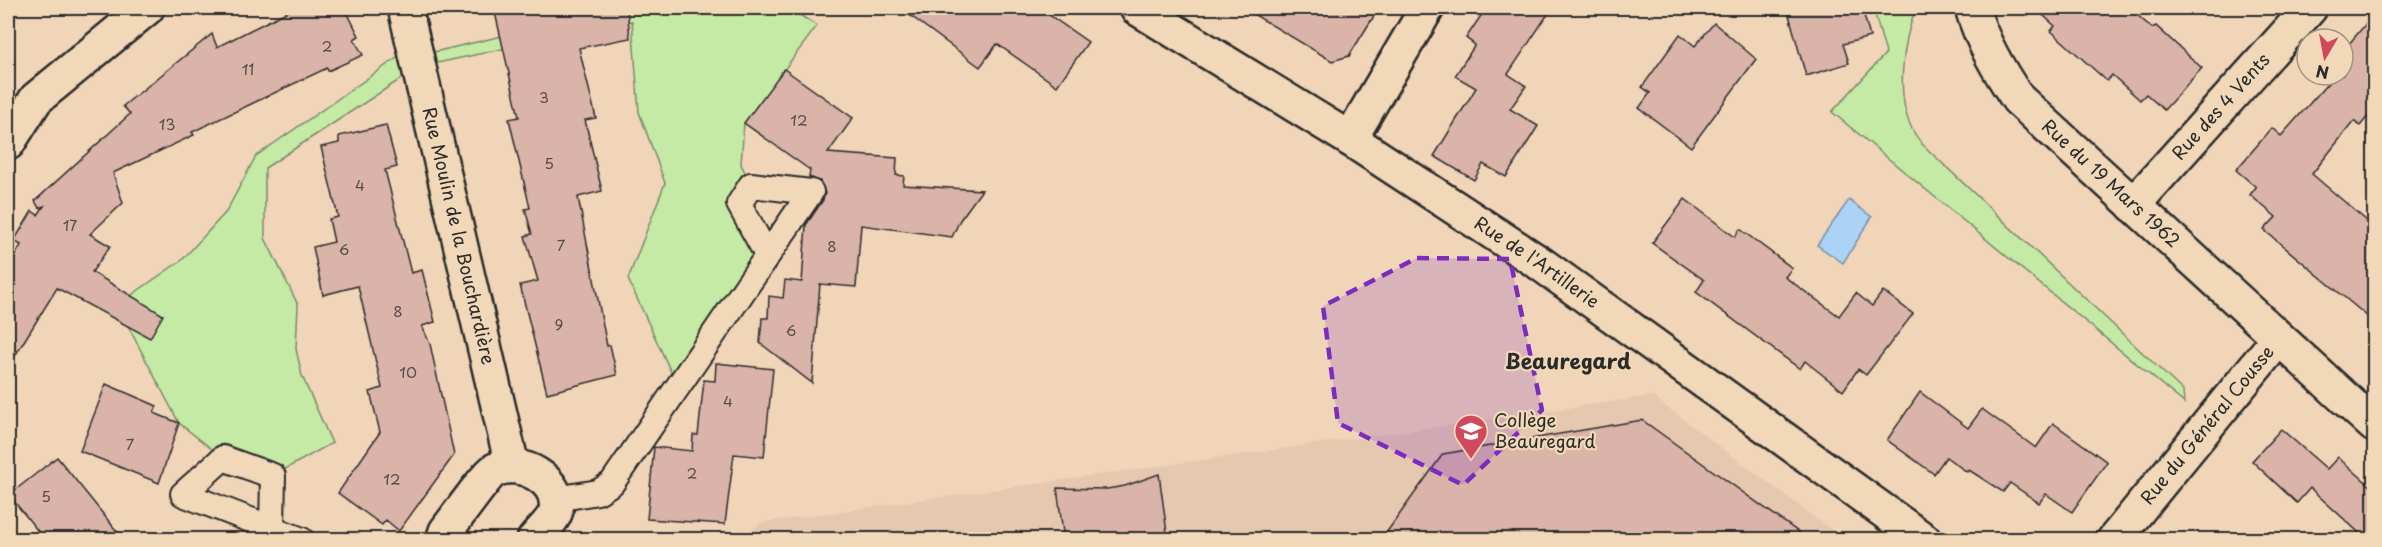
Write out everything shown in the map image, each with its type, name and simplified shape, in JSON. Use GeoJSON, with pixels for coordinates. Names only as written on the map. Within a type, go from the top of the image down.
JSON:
{"type":"FeatureCollection","features":[{"type":"Feature","properties":{"kind":"street"},"geometry":{"type":"LineString","coordinates":[[8,143],[36,99],[147,8]]}},
{"type":"Feature","properties":{"kind":"street","name":"Rue Moulin de la Bouchardière"},"geometry":{"type":"LineString","coordinates":[[405,8],[512,465]]}},
{"type":"Feature","properties":{"kind":"street","name":"Rue de l'Artillerie"},"geometry":{"type":"LineString","coordinates":[[1137,8],[1350,139],[1541,264],[1923,540]]}},
{"type":"Feature","properties":{"kind":"street"},"geometry":{"type":"LineString","coordinates":[[1350,139],[1427,8]]}},
{"type":"Feature","properties":{"kind":"street","name":"Rue du 19 Mars 1962"},"geometry":{"type":"LineString","coordinates":[[1972,8],[1979,31],[1996,65],[2018,99],[2374,425]]}},
{"type":"Feature","properties":{"kind":"street","name":"Rue des 4 Vents"},"geometry":{"type":"LineString","coordinates":[[2133,205],[2310,8]]}},
{"type":"Feature","properties":{"kind":"street","name":"Rue du Général Cousse"},"geometry":{"type":"LineString","coordinates":[[2114,540],[2278,339]]}},
{"type":"Feature","properties":{"kind":"street"},"geometry":{"type":"LineString","coordinates":[[443,540],[446,531],[493,470],[512,465],[539,476],[551,489],[556,499],[556,513],[534,540]]}},
{"type":"Feature","properties":{"kind":"lane"},"geometry":{"type":"LineString","coordinates":[[556,499],[598,492],[612,483],[767,255]]}},
{"type":"Feature","properties":{"kind":"lane"},"geometry":{"type":"LineString","coordinates":[[272,528],[302,540]]}},
{"type":"Feature","properties":{"kind":"highlighted area"},"geometry":{"type":"Polygon","coordinates":[[[1417,258],[1510,259],[1542,410],[1463,485],[1338,423],[1323,306],[1417,258]]]}},
{"type":"Feature","properties":{"kind":"shaded area","name":"Collège Beauregard"},"geometry":{"type":"Polygon","coordinates":[[[1652,396],[1844,539],[747,540],[759,523],[1652,396]]]}},
{"type":"Feature","properties":{"kind":"green space"},"geometry":{"type":"Polygon","coordinates":[[[621,8],[789,8],[817,26],[744,123],[741,164],[751,185],[739,204],[767,255],[677,385],[628,279],[665,183],[639,112],[632,21],[419,67],[265,168],[265,238],[298,305],[296,349],[302,376],[332,443],[273,476],[223,458],[179,423],[117,305],[182,260],[226,212],[256,156],[414,46],[417,56],[621,8]]]}},
{"type":"Feature","properties":{"kind":"green space"},"geometry":{"type":"Polygon","coordinates":[[[1873,8],[1916,8],[1905,52],[1902,85],[1907,116],[1913,131],[1922,143],[2183,391],[2184,403],[1832,112],[1886,53],[1873,8]]]}},
{"type":"Feature","properties":{"kind":"water"},"geometry":{"type":"Polygon","coordinates":[[[1849,200],[1872,217],[1843,263],[1817,245],[1849,200]]]}},
{"type":"Feature","properties":{"kind":"building"},"geometry":{"type":"Polygon","coordinates":[[[294,8],[345,8],[359,36],[354,39],[363,55],[328,71],[327,68],[192,132],[194,135],[113,173],[123,203],[90,234],[110,246],[92,272],[163,315],[150,338],[57,288],[8,367],[8,268],[21,245],[14,241],[32,211],[38,215],[44,206],[39,208],[35,201],[130,114],[123,106],[212,34],[217,47],[294,8]]]}},
{"type":"Feature","properties":{"kind":"building"},"geometry":{"type":"Polygon","coordinates":[[[494,8],[627,8],[630,38],[579,48],[596,118],[585,120],[602,191],[578,197],[607,346],[610,345],[617,375],[547,393],[520,285],[538,281],[525,236],[532,234],[525,209],[530,208],[509,119],[519,117],[494,8]]]}},
{"type":"Feature","properties":{"kind":"building"},"geometry":{"type":"Polygon","coordinates":[[[900,8],[1039,8],[1088,42],[1057,86],[997,44],[980,67],[900,8]]]}},
{"type":"Feature","properties":{"kind":"building"},"geometry":{"type":"Polygon","coordinates":[[[1243,8],[1379,8],[1349,56],[1332,61],[1243,8]]]}},
{"type":"Feature","properties":{"kind":"building"},"geometry":{"type":"Polygon","coordinates":[[[1486,8],[1552,8],[1508,74],[1526,86],[1510,109],[1538,126],[1506,177],[1483,164],[1474,180],[1434,156],[1476,88],[1455,76],[1475,45],[1466,38],[1486,8]]]}},
{"type":"Feature","properties":{"kind":"building"},"geometry":{"type":"Polygon","coordinates":[[[1787,8],[1862,8],[1870,37],[1843,44],[1849,63],[1806,76],[1787,8]]]}},
{"type":"Feature","properties":{"kind":"building"},"geometry":{"type":"Polygon","coordinates":[[[2035,8],[2129,8],[2152,28],[2156,26],[2202,68],[2164,110],[2146,94],[2140,100],[2112,75],[2107,81],[2051,31],[2055,26],[2035,8]]]}},
{"type":"Feature","properties":{"kind":"building"},"geometry":{"type":"Polygon","coordinates":[[[2374,14],[2374,109],[2360,126],[2354,121],[2312,174],[2374,227],[2374,322],[2264,230],[2276,217],[2250,195],[2256,187],[2236,170],[2272,128],[2281,136],[2324,87],[2355,87],[2355,37],[2374,14]]]}},
{"type":"Feature","properties":{"kind":"building"},"geometry":{"type":"Polygon","coordinates":[[[1714,23],[1756,59],[1691,147],[1639,108],[1650,93],[1642,87],[1680,34],[1695,46],[1714,23]]]}},
{"type":"Feature","properties":{"kind":"building"},"geometry":{"type":"Polygon","coordinates":[[[784,69],[853,118],[828,153],[897,158],[896,175],[904,176],[903,185],[982,190],[960,220],[952,237],[861,225],[856,287],[820,284],[812,383],[760,343],[762,318],[768,318],[769,296],[783,298],[785,280],[802,282],[806,225],[823,200],[825,193],[820,181],[809,177],[810,170],[744,123],[784,69]]]}},
{"type":"Feature","properties":{"kind":"building"},"geometry":{"type":"Polygon","coordinates":[[[386,125],[397,167],[385,170],[411,273],[422,270],[435,322],[422,326],[430,344],[454,455],[399,531],[386,520],[382,525],[338,493],[380,432],[370,392],[382,388],[358,286],[323,295],[313,247],[334,242],[329,219],[338,217],[321,147],[339,143],[339,136],[386,125]]]}},
{"type":"Feature","properties":{"kind":"building"},"geometry":{"type":"Polygon","coordinates":[[[1685,199],[1735,237],[1740,229],[1792,268],[1785,277],[1839,316],[1856,293],[1872,306],[1883,291],[1913,314],[1866,375],[1858,369],[1843,391],[1805,361],[1800,369],[1696,292],[1704,280],[1652,243],[1685,199]]]}},
{"type":"Feature","properties":{"kind":"building"},"geometry":{"type":"Polygon","coordinates":[[[716,363],[773,369],[764,457],[734,454],[725,524],[647,519],[654,447],[692,451],[693,435],[698,435],[704,380],[715,381],[716,363]]]}},
{"type":"Feature","properties":{"kind":"building"},"geometry":{"type":"Polygon","coordinates":[[[106,384],[157,406],[154,413],[179,423],[159,483],[80,451],[106,384]]]}},
{"type":"Feature","properties":{"kind":"building"},"geometry":{"type":"Polygon","coordinates":[[[1920,392],[1968,428],[1982,409],[2036,448],[2053,423],[2107,462],[2072,512],[2046,494],[2039,503],[2010,483],[2003,492],[1946,457],[1934,474],[1887,440],[1920,392]]]}},
{"type":"Feature","properties":{"kind":"building"},"geometry":{"type":"Polygon","coordinates":[[[1642,420],[1808,539],[1381,540],[1443,454],[1642,420]]]}},
{"type":"Feature","properties":{"kind":"building"},"geometry":{"type":"Polygon","coordinates":[[[2281,429],[2327,469],[2338,457],[2374,489],[2374,540],[2367,540],[2310,488],[2297,503],[2252,461],[2281,429]]]}},
{"type":"Feature","properties":{"kind":"building"},"geometry":{"type":"Polygon","coordinates":[[[57,457],[124,540],[45,540],[9,495],[57,457]]]}},
{"type":"Feature","properties":{"kind":"building"},"geometry":{"type":"Polygon","coordinates":[[[1159,474],[1168,540],[1064,540],[1057,488],[1107,489],[1125,486],[1159,474]]]}},
{"type":"Feature","properties":{"kind":"place","name":"Collège Beauregard"},"geometry":{"type":"Point","coordinates":[1471,460]}},
{"type":"Feature","properties":{"kind":"district","name":"Beauregard"},"geometry":{"type":"Point","coordinates":[1568,362]}}]}
